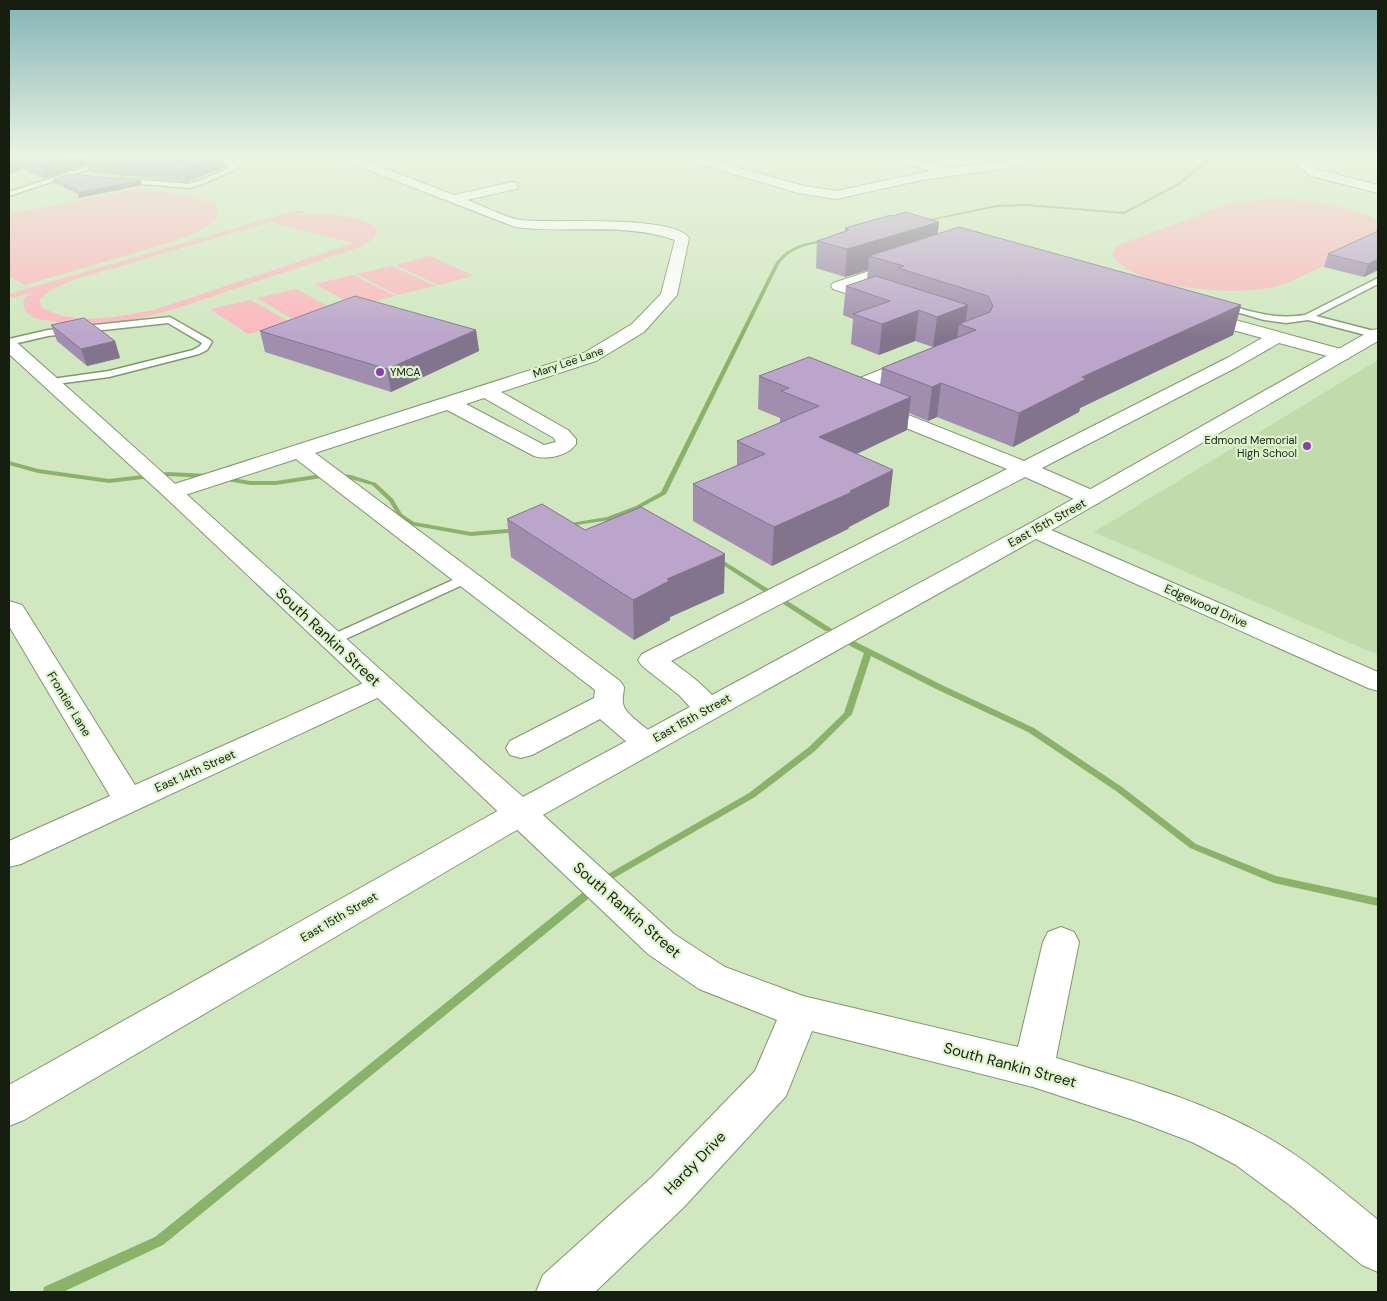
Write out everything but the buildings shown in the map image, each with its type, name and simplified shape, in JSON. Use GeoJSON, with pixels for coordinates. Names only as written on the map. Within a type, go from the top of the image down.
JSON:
{"type":"FeatureCollection","features":[{"type":"Feature","properties":{"kind":"street","name":"Mary Lee Lane"},"geometry":{"type":"LineString","coordinates":[[172,492],[590,356],[606,349],[638,328],[669,295],[682,238],[669,232],[632,226],[524,225],[500,217]]}},
{"type":"Feature","properties":{"kind":"street"},"geometry":{"type":"LineString","coordinates":[[894,304],[839,286],[922,259]]}},
{"type":"Feature","properties":{"kind":"street"},"geometry":{"type":"LineString","coordinates":[[1181,310],[1342,355]]}},
{"type":"Feature","properties":{"kind":"street","name":"East 15th Street"},"geometry":{"type":"LineString","coordinates":[[9,1107],[520,813],[1035,530],[1378,334]]}},
{"type":"Feature","properties":{"kind":"street"},"geometry":{"type":"LineString","coordinates":[[708,709],[689,689],[652,660],[1233,362],[1276,337]]}},
{"type":"Feature","properties":{"kind":"street","name":"South Rankin Street"},"geometry":{"type":"LineString","coordinates":[[9,344],[662,944],[712,978],[800,1012],[1033,1069],[1141,1103],[1207,1128],[1251,1151],[1307,1191],[1378,1249]]}},
{"type":"Feature","properties":{"kind":"street"},"geometry":{"type":"LineString","coordinates":[[933,355],[862,384],[847,394],[848,398],[1025,469],[1091,498]]}},
{"type":"Feature","properties":{"kind":"street"},"geometry":{"type":"LineString","coordinates":[[448,402],[541,452],[560,448],[566,444],[566,439],[561,434],[484,390]]}},
{"type":"Feature","properties":{"kind":"street"},"geometry":{"type":"LineString","coordinates":[[298,451],[610,688],[608,703],[611,714],[646,743]]}},
{"type":"Feature","properties":{"kind":"street","name":"Edgewood Drive"},"geometry":{"type":"LineString","coordinates":[[1035,530],[1378,682]]}},
{"type":"Feature","properties":{"kind":"street","name":"Frontier Lane"},"geometry":{"type":"LineString","coordinates":[[10,611],[129,801]]}},
{"type":"Feature","properties":{"kind":"street","name":"East 14th Street"},"geometry":{"type":"LineString","coordinates":[[9,855],[380,686]]}},
{"type":"Feature","properties":{"kind":"street"},"geometry":{"type":"LineString","coordinates":[[521,748],[608,703]]}},
{"type":"Feature","properties":{"kind":"street"},"geometry":{"type":"LineString","coordinates":[[1033,1069],[1061,942]]}},
{"type":"Feature","properties":{"kind":"street","name":"Hardy Drive"},"geometry":{"type":"LineString","coordinates":[[560,1292],[668,1192],[771,1083],[800,1012]]}},
{"type":"Feature","properties":{"kind":"lane"},"geometry":{"type":"LineString","coordinates":[[1214,304],[1271,319],[1299,320],[1308,318],[1378,281]]}},
{"type":"Feature","properties":{"kind":"lane"},"geometry":{"type":"LineString","coordinates":[[1308,318],[1378,334]]}},
{"type":"Feature","properties":{"kind":"lane"},"geometry":{"type":"LineString","coordinates":[[9,344],[48,333],[170,320],[206,342],[204,348],[196,352],[109,374],[49,382]]}},
{"type":"Feature","properties":{"kind":"lane"},"geometry":{"type":"LineString","coordinates":[[332,640],[466,578]]}},
{"type":"Feature","properties":{"kind":"shaded area"},"geometry":{"type":"Polygon","coordinates":[[[9,217],[217,217],[206,227],[175,241],[25,285],[9,276],[9,217]]]}},
{"type":"Feature","properties":{"kind":"shaded area"},"geometry":{"type":"Polygon","coordinates":[[[274,217],[347,217],[375,226],[377,232],[373,239],[363,246],[168,311],[121,322],[73,324],[39,319],[31,316],[25,310],[23,301],[30,293],[13,298],[9,294],[274,217]],[[270,222],[70,281],[49,291],[40,299],[41,307],[54,313],[82,319],[96,319],[154,310],[354,243],[270,222]]]}},
{"type":"Feature","properties":{"kind":"shaded area"},"geometry":{"type":"Polygon","coordinates":[[[1194,217],[1370,217],[1378,220],[1378,239],[1316,270],[1278,286],[1241,291],[1190,288],[1142,276],[1124,267],[1113,255],[1116,247],[1194,217]]]}},
{"type":"Feature","properties":{"kind":"shaded area"},"geometry":{"type":"Polygon","coordinates":[[[430,256],[474,276],[438,285],[396,265],[430,256]]]}},
{"type":"Feature","properties":{"kind":"shaded area"},"geometry":{"type":"Polygon","coordinates":[[[392,266],[435,286],[397,295],[356,274],[392,266]]]}},
{"type":"Feature","properties":{"kind":"shaded area"},"geometry":{"type":"Polygon","coordinates":[[[353,275],[395,296],[356,306],[315,284],[353,275]]]}},
{"type":"Feature","properties":{"kind":"shaded area"},"geometry":{"type":"Polygon","coordinates":[[[296,289],[337,311],[296,321],[257,298],[296,289]]]}},
{"type":"Feature","properties":{"kind":"shaded area"},"geometry":{"type":"Polygon","coordinates":[[[251,300],[291,323],[248,334],[210,309],[251,300]]]}},
{"type":"Feature","properties":{"kind":"shaded area","name":"Edmond Memorial High School"},"geometry":{"type":"Polygon","coordinates":[[[1378,360],[1378,655],[1094,532],[1378,360]]]}},
{"type":"Feature","properties":{"kind":"waterway"},"geometry":{"type":"LineString","coordinates":[[924,221],[945,217]]}},
{"type":"Feature","properties":{"kind":"waterway"},"geometry":{"type":"LineString","coordinates":[[565,526],[608,519],[638,507],[664,493],[781,257],[794,248],[827,240]]}},
{"type":"Feature","properties":{"kind":"waterway"},"geometry":{"type":"LineString","coordinates":[[9,463],[38,471],[109,481],[168,474],[208,476]]}},
{"type":"Feature","properties":{"kind":"waterway"},"geometry":{"type":"LineString","coordinates":[[222,478],[250,483],[276,483],[328,475],[351,477],[374,484],[391,500],[400,515],[412,524],[471,534],[519,530]]}},
{"type":"Feature","properties":{"kind":"waterway"},"geometry":{"type":"LineString","coordinates":[[717,559],[828,629]]}},
{"type":"Feature","properties":{"kind":"waterway"},"geometry":{"type":"LineString","coordinates":[[853,644],[1031,730],[1119,789],[1193,846],[1274,879],[1378,902]]}},
{"type":"Feature","properties":{"kind":"waterway"},"geometry":{"type":"LineString","coordinates":[[611,876],[752,795],[812,749],[848,714],[868,653]]}},
{"type":"Feature","properties":{"kind":"waterway"},"geometry":{"type":"LineString","coordinates":[[49,1292],[159,1241],[585,896]]}},
{"type":"Feature","properties":{"kind":"place","name":"YMCA"},"geometry":{"type":"Point","coordinates":[380,372]}},
{"type":"Feature","properties":{"kind":"place","name":"Edmond Memorial High School"},"geometry":{"type":"Point","coordinates":[1307,446]}}]}
